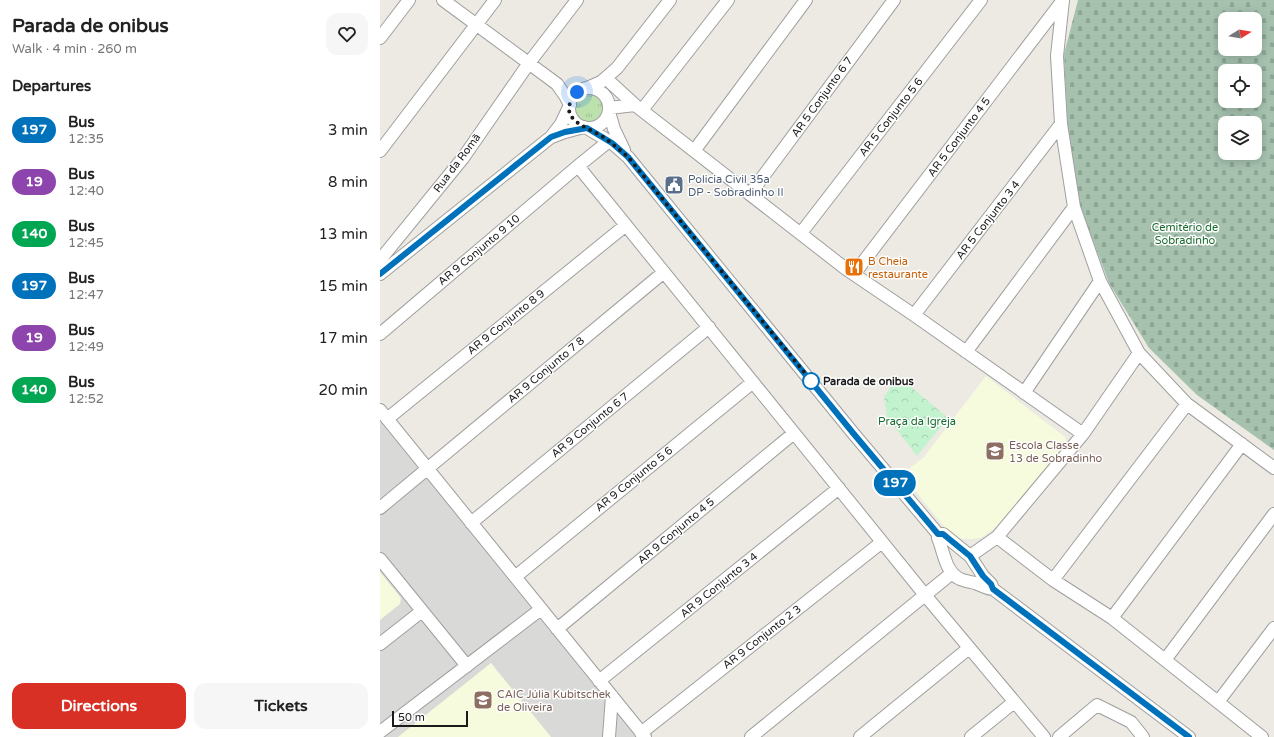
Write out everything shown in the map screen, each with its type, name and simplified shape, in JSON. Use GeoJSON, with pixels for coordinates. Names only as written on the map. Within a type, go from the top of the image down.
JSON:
{"type":"FeatureCollection","features":[{"type":"Feature","properties":{"kind":"street"},"geometry":{"type":"LineString","coordinates":[[380,38],[409,0]]}},
{"type":"Feature","properties":{"kind":"street"},"geometry":{"type":"LineString","coordinates":[[442,0],[559,86],[570,106],[572,118],[580,125],[586,127],[610,142],[628,157],[853,433],[938,534],[938,538],[954,572],[976,584],[988,589],[993,589]]}},
{"type":"Feature","properties":{"kind":"street"},"geometry":{"type":"LineString","coordinates":[[380,151],[495,0]]}},
{"type":"Feature","properties":{"kind":"street","name":"Rua da Romã"},"geometry":{"type":"LineString","coordinates":[[380,260],[463,158],[528,63],[576,0]]}},
{"type":"Feature","properties":{"kind":"street"},"geometry":{"type":"LineString","coordinates":[[380,274],[551,137],[561,124],[570,106],[572,98],[577,92],[601,82],[617,68],[670,0]]}},
{"type":"Feature","properties":{"kind":"street"},"geometry":{"type":"LineString","coordinates":[[638,108],[728,0]]}},
{"type":"Feature","properties":{"kind":"street"},"geometry":{"type":"LineString","coordinates":[[694,151],[806,0]]}},
{"type":"Feature","properties":{"kind":"street","name":"AR 5 Conjunto 6 7"},"geometry":{"type":"LineString","coordinates":[[750,194],[894,0]]}},
{"type":"Feature","properties":{"kind":"street","name":"AR 5 Conjunto 5 6"},"geometry":{"type":"LineString","coordinates":[[801,233],[981,0]]}},
{"type":"Feature","properties":{"kind":"street"},"geometry":{"type":"LineString","coordinates":[[1063,0],[1057,56],[1061,124],[1074,207],[1100,280],[1139,353],[1187,404],[1274,468]]}},
{"type":"Feature","properties":{"kind":"street","name":"AR 5 Conjunto 4 5"},"geometry":{"type":"LineString","coordinates":[[854,274],[1063,0]]}},
{"type":"Feature","properties":{"kind":"street"},"geometry":{"type":"LineString","coordinates":[[551,137],[586,127],[598,126],[607,117],[611,83],[617,68]]}},
{"type":"Feature","properties":{"kind":"street"},"geometry":{"type":"LineString","coordinates":[[611,83],[638,108],[854,274],[1083,434]]}},
{"type":"Feature","properties":{"kind":"street"},"geometry":{"type":"LineString","coordinates":[[559,86],[599,90],[608,106],[614,129],[628,157]]}},
{"type":"Feature","properties":{"kind":"street"},"geometry":{"type":"LineString","coordinates":[[608,106],[638,108]]}},
{"type":"Feature","properties":{"kind":"street","name":"AR 5 Conjunto 3 4"},"geometry":{"type":"LineString","coordinates":[[914,315],[1061,124]]}},
{"type":"Feature","properties":{"kind":"street","name":"AR 9 Conjunto 9 10"},"geometry":{"type":"LineString","coordinates":[[380,334],[578,166],[610,142]]}},
{"type":"Feature","properties":{"kind":"street"},"geometry":{"type":"LineString","coordinates":[[578,166],[925,595],[1044,737]]}},
{"type":"Feature","properties":{"kind":"street"},"geometry":{"type":"LineString","coordinates":[[966,352],[1074,207]]}},
{"type":"Feature","properties":{"kind":"street","name":"AR 9 Conjunto 8 9"},"geometry":{"type":"LineString","coordinates":[[383,414],[626,225]]}},
{"type":"Feature","properties":{"kind":"street","name":"AR 9 Conjunto 7 8"},"geometry":{"type":"LineString","coordinates":[[380,508],[664,272]]}},
{"type":"Feature","properties":{"kind":"street"},"geometry":{"type":"LineString","coordinates":[[1024,393],[1100,280]]}},
{"type":"Feature","properties":{"kind":"street","name":"AR 9 Conjunto 6 7"},"geometry":{"type":"LineString","coordinates":[[471,523],[709,327]]}},
{"type":"Feature","properties":{"kind":"street"},"geometry":{"type":"LineString","coordinates":[[969,556],[996,537],[1083,434],[1139,353]]}},
{"type":"Feature","properties":{"kind":"street","name":"AR 9 Conjunto 5 6"},"geometry":{"type":"LineString","coordinates":[[515,577],[753,382]]}},
{"type":"Feature","properties":{"kind":"street"},"geometry":{"type":"LineString","coordinates":[[1053,580],[1187,404]]}},
{"type":"Feature","properties":{"kind":"street"},"geometry":{"type":"LineString","coordinates":[[383,414],[643,735]]}},
{"type":"Feature","properties":{"kind":"street","name":"AR 9 Conjunto 4 5"},"geometry":{"type":"LineString","coordinates":[[557,629],[794,433]]}},
{"type":"Feature","properties":{"kind":"street"},"geometry":{"type":"LineString","coordinates":[[1112,618],[1242,444]]}},
{"type":"Feature","properties":{"kind":"street","name":"AR 9 Conjunto 3 4"},"geometry":{"type":"LineString","coordinates":[[599,681],[839,488]]}},
{"type":"Feature","properties":{"kind":"street"},"geometry":{"type":"LineString","coordinates":[[1165,660],[1274,514]]}},
{"type":"Feature","properties":{"kind":"street"},"geometry":{"type":"LineString","coordinates":[[938,534],[943,534],[969,556],[983,576],[991,584],[993,589],[1189,737]]}},
{"type":"Feature","properties":{"kind":"street"},"geometry":{"type":"LineString","coordinates":[[996,537],[1053,580],[1112,618],[1262,737]]}},
{"type":"Feature","properties":{"kind":"street","name":"AR 9 Conjunto 2 3"},"geometry":{"type":"LineString","coordinates":[[643,735],[882,542]]}},
{"type":"Feature","properties":{"kind":"street"},"geometry":{"type":"LineString","coordinates":[[954,572],[954,552],[969,556]]}},
{"type":"Feature","properties":{"kind":"street"},"geometry":{"type":"LineString","coordinates":[[751,737],[954,572],[971,574],[969,556]]}},
{"type":"Feature","properties":{"kind":"street"},"geometry":{"type":"LineString","coordinates":[[380,559],[467,666]]}},
{"type":"Feature","properties":{"kind":"street"},"geometry":{"type":"LineString","coordinates":[[380,732],[541,609]]}},
{"type":"Feature","properties":{"kind":"street"},"geometry":{"type":"LineString","coordinates":[[380,644],[422,611]]}},
{"type":"Feature","properties":{"kind":"street"},"geometry":{"type":"LineString","coordinates":[[1218,702],[1274,628]]}},
{"type":"Feature","properties":{"kind":"street"},"geometry":{"type":"LineString","coordinates":[[860,737],[969,648]]}},
{"type":"Feature","properties":{"kind":"street"},"geometry":{"type":"LineString","coordinates":[[609,737],[612,696]]}},
{"type":"Feature","properties":{"kind":"street"},"geometry":{"type":"LineString","coordinates":[[971,737],[1014,702]]}},
{"type":"Feature","properties":{"kind":"street"},"geometry":{"type":"LineString","coordinates":[[1059,737],[1097,705],[1131,722],[1143,737]]}},
{"type":"Feature","properties":{"kind":"shaded area","name":"Escola Classe 13 de Sobradinho"},"geometry":{"type":"Polygon","coordinates":[[[986,376],[1065,437],[1067,444],[1005,520],[981,538],[963,539],[954,536],[946,529],[904,477],[906,471],[923,458],[986,376]]]}},
{"type":"Feature","properties":{"kind":"shaded area"},"geometry":{"type":"Polygon","coordinates":[[[380,410],[645,737],[380,737],[380,410]]]}},
{"type":"Feature","properties":{"kind":"shaded area"},"geometry":{"type":"Polygon","coordinates":[[[380,572],[401,598],[400,604],[380,620],[380,572]]]}},
{"type":"Feature","properties":{"kind":"shaded area","name":"CAIC Júlia Kubitschek de Oliveira"},"geometry":{"type":"Polygon","coordinates":[[[491,663],[551,737],[398,737],[491,663]]]}},
{"type":"Feature","properties":{"kind":"green space","name":"Cemitério de Sobradinho"},"geometry":{"type":"Polygon","coordinates":[[[1078,0],[1274,0],[1274,450],[1197,395],[1149,348],[1109,283],[1080,206],[1068,133],[1064,54],[1078,0]]]}},
{"type":"Feature","properties":{"kind":"green space"},"geometry":{"type":"Polygon","coordinates":[[[589,93],[600,97],[604,108],[600,119],[589,123],[578,119],[574,108],[578,97],[589,93]]]}},
{"type":"Feature","properties":{"kind":"green space","name":"Praça da Igreja"},"geometry":{"type":"Polygon","coordinates":[[[898,376],[948,418],[917,456],[887,417],[884,397],[898,376]]]}},
{"type":"Feature","properties":{"kind":"bus line","name":"197"},"geometry":{"type":"LineString","coordinates":[[380,274],[551,137],[584,127],[603,137],[628,157],[890,478],[938,534],[943,534],[966,552],[973,560],[979,571],[991,584],[993,589],[1189,737]]}},
{"type":"Feature","properties":{"kind":"place","name":"Policia Civil 35a DP - Sobradinho II"},"geometry":{"type":"Point","coordinates":[674,185]}},
{"type":"Feature","properties":{"kind":"place","name":"B Cheia restaurante"},"geometry":{"type":"Point","coordinates":[854,267]}},
{"type":"Feature","properties":{"kind":"place","name":"Parada de onibus"},"geometry":{"type":"Point","coordinates":[811,381]}},
{"type":"Feature","properties":{"kind":"place","name":"Escola Classe 13 de Sobradinho"},"geometry":{"type":"Point","coordinates":[995,451]}},
{"type":"Feature","properties":{"kind":"place","name":"CAIC Júlia Kubitschek de Oliveira"},"geometry":{"type":"Point","coordinates":[483,700]}},
{"type":"Feature","properties":{"kind":"route"},"geometry":{"type":"LineString","coordinates":[[577,92],[572,98],[569,107],[572,118],[575,122],[603,137],[628,157],[813,383],[811,381]]}}]}
